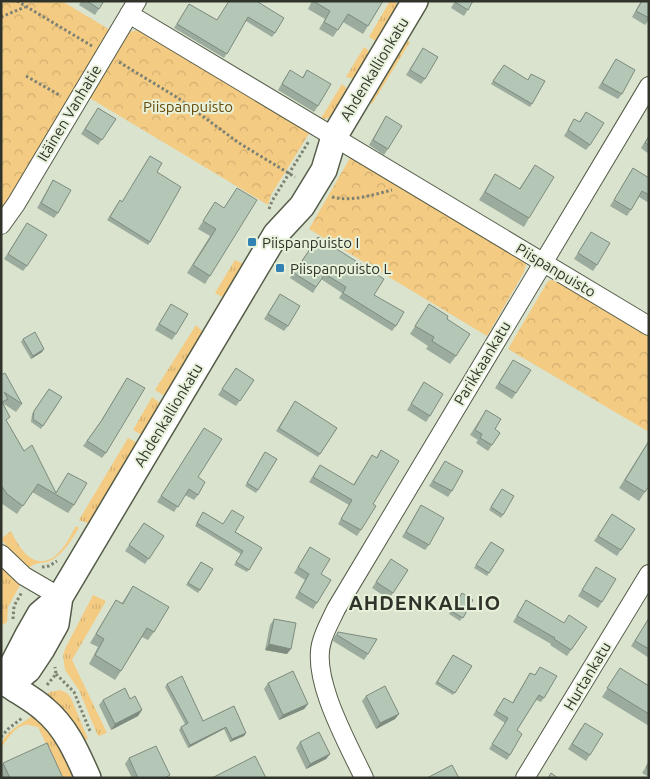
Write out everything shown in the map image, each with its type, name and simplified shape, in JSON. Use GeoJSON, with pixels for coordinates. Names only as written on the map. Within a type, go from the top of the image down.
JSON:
{"type":"FeatureCollection","features":[{"type":"Feature","properties":{"kind":"street","name":"Ahdenkallionkatu"},"geometry":{"type":"LineString","coordinates":[[5,691],[14,662],[28,635],[40,614],[60,597],[271,226],[282,212],[294,176],[312,157],[415,1]]}},
{"type":"Feature","properties":{"kind":"street","name":"Piispanpuisto"},"geometry":{"type":"LineString","coordinates":[[133,8],[327,133],[649,326]]}},
{"type":"Feature","properties":{"kind":"street","name":"Itäinen Vanhatie"},"geometry":{"type":"LineString","coordinates":[[1,225],[16,204],[104,53],[133,8]]}},
{"type":"Feature","properties":{"kind":"street","name":"Parikkaankatu"},"geometry":{"type":"LineString","coordinates":[[364,778],[340,727],[322,678],[320,661],[321,642],[336,609],[649,86]]}},
{"type":"Feature","properties":{"kind":"street","name":"Ahdenkallionkatu"},"geometry":{"type":"LineString","coordinates":[[271,226],[302,206],[324,170],[327,133]]}},
{"type":"Feature","properties":{"kind":"street"},"geometry":{"type":"LineString","coordinates":[[1,554],[24,576],[60,597]]}},
{"type":"Feature","properties":{"kind":"street","name":"Hurtankatu"},"geometry":{"type":"LineString","coordinates":[[525,778],[649,574]]}},
{"type":"Feature","properties":{"kind":"street"},"geometry":{"type":"LineString","coordinates":[[5,691],[45,710],[74,746],[88,778]]}},
{"type":"Feature","properties":{"kind":"path"},"geometry":{"type":"LineString","coordinates":[[17,1],[178,98],[239,143],[294,176]]}},
{"type":"Feature","properties":{"kind":"path"},"geometry":{"type":"LineString","coordinates":[[1,17],[26,6]]}},
{"type":"Feature","properties":{"kind":"path"},"geometry":{"type":"LineString","coordinates":[[26,76],[74,104]]}},
{"type":"Feature","properties":{"kind":"path"},"geometry":{"type":"LineString","coordinates":[[271,226],[272,201],[294,176],[315,132],[327,133]]}},
{"type":"Feature","properties":{"kind":"path"},"geometry":{"type":"LineString","coordinates":[[339,199],[362,198],[413,184]]}},
{"type":"Feature","properties":{"kind":"green space"},"geometry":{"type":"Polygon","coordinates":[[[1,1],[62,1],[110,30],[1,211],[1,1]]]}},
{"type":"Feature","properties":{"kind":"green space"},"geometry":{"type":"Polygon","coordinates":[[[390,1],[401,7],[377,42],[369,37],[390,1]]]}},
{"type":"Feature","properties":{"kind":"green space","name":"Piispanpuisto"},"geometry":{"type":"Polygon","coordinates":[[[140,30],[310,132],[271,195],[268,205],[88,97],[126,34],[140,30]]]}},
{"type":"Feature","properties":{"kind":"green space"},"geometry":{"type":"Polygon","coordinates":[[[404,38],[410,42],[372,104],[368,99],[404,38]]]}},
{"type":"Feature","properties":{"kind":"green space"},"geometry":{"type":"Polygon","coordinates":[[[364,47],[373,54],[358,80],[346,77],[364,47]]]}},
{"type":"Feature","properties":{"kind":"green space"},"geometry":{"type":"Polygon","coordinates":[[[342,84],[350,91],[335,116],[320,120],[342,84]]]}},
{"type":"Feature","properties":{"kind":"green space"},"geometry":{"type":"Polygon","coordinates":[[[350,158],[358,158],[523,257],[526,264],[524,272],[487,336],[309,229],[350,158]]]}},
{"type":"Feature","properties":{"kind":"green space"},"geometry":{"type":"Polygon","coordinates":[[[235,260],[246,265],[226,299],[215,293],[235,260]]]}},
{"type":"Feature","properties":{"kind":"green space"},"geometry":{"type":"Polygon","coordinates":[[[559,278],[649,333],[649,432],[508,349],[548,281],[559,278]]]}},
{"type":"Feature","properties":{"kind":"green space"},"geometry":{"type":"Polygon","coordinates":[[[196,325],[205,334],[168,395],[163,395],[155,390],[196,325]]]}},
{"type":"Feature","properties":{"kind":"green space"},"geometry":{"type":"Polygon","coordinates":[[[152,397],[163,405],[145,434],[142,435],[133,430],[152,397]]]}},
{"type":"Feature","properties":{"kind":"green space"},"geometry":{"type":"Polygon","coordinates":[[[128,438],[138,445],[90,524],[79,520],[128,438]]]}},
{"type":"Feature","properties":{"kind":"green space"},"geometry":{"type":"Polygon","coordinates":[[[76,526],[79,528],[59,555],[50,561],[36,564],[28,569],[1,539],[11,531],[18,544],[28,556],[34,560],[47,560],[55,556],[62,549],[76,526]]]}},
{"type":"Feature","properties":{"kind":"green space"},"geometry":{"type":"Polygon","coordinates":[[[1,565],[20,585],[8,607],[7,622],[1,626],[1,565]]]}},
{"type":"Feature","properties":{"kind":"green space"},"geometry":{"type":"Polygon","coordinates":[[[93,595],[106,601],[72,660],[107,733],[98,736],[79,690],[65,670],[63,655],[93,595]]]}},
{"type":"Feature","properties":{"kind":"green space"},"geometry":{"type":"Polygon","coordinates":[[[60,690],[67,693],[71,698],[88,739],[80,741],[46,695],[60,690]]]}},
{"type":"Feature","properties":{"kind":"green space"},"geometry":{"type":"Polygon","coordinates":[[[34,715],[47,725],[80,778],[62,778],[38,727],[26,725],[17,728],[1,748],[9,733],[34,715]]]}},
{"type":"Feature","properties":{"kind":"building"},"geometry":{"type":"Polygon","coordinates":[[[87,1],[104,1],[99,9],[87,1]]]}},
{"type":"Feature","properties":{"kind":"building"},"geometry":{"type":"Polygon","coordinates":[[[229,1],[259,1],[284,18],[275,33],[248,17],[227,54],[177,24],[189,4],[217,20],[229,1]]]}},
{"type":"Feature","properties":{"kind":"building"},"geometry":{"type":"Polygon","coordinates":[[[313,1],[383,1],[368,26],[348,14],[338,30],[324,22],[330,11],[313,1]]]}},
{"type":"Feature","properties":{"kind":"building"},"geometry":{"type":"Polygon","coordinates":[[[456,1],[473,1],[468,10],[456,1]]]}},
{"type":"Feature","properties":{"kind":"building"},"geometry":{"type":"Polygon","coordinates":[[[642,1],[649,1],[649,18],[636,11],[642,1]]]}},
{"type":"Feature","properties":{"kind":"building"},"geometry":{"type":"Polygon","coordinates":[[[423,48],[438,57],[425,79],[410,70],[423,48]]]}},
{"type":"Feature","properties":{"kind":"building"},"geometry":{"type":"Polygon","coordinates":[[[616,59],[635,70],[622,94],[602,83],[616,59]]]}},
{"type":"Feature","properties":{"kind":"building"},"geometry":{"type":"Polygon","coordinates":[[[504,65],[528,80],[531,74],[545,81],[532,104],[493,81],[504,65]]]}},
{"type":"Feature","properties":{"kind":"building"},"geometry":{"type":"Polygon","coordinates":[[[290,70],[303,78],[307,70],[331,84],[318,106],[282,84],[290,70]]]}},
{"type":"Feature","properties":{"kind":"building"},"geometry":{"type":"Polygon","coordinates":[[[98,108],[116,119],[102,140],[85,129],[98,108]]]}},
{"type":"Feature","properties":{"kind":"building"},"geometry":{"type":"Polygon","coordinates":[[[586,112],[604,123],[590,145],[568,130],[574,119],[580,122],[586,112]]]}},
{"type":"Feature","properties":{"kind":"building"},"geometry":{"type":"Polygon","coordinates":[[[386,116],[402,126],[388,149],[373,140],[386,116]]]}},
{"type":"Feature","properties":{"kind":"building"},"geometry":{"type":"Polygon","coordinates":[[[649,136],[649,145],[645,143],[649,136]]]}},
{"type":"Feature","properties":{"kind":"building"},"geometry":{"type":"Polygon","coordinates":[[[150,156],[162,163],[157,172],[181,187],[150,242],[110,217],[120,200],[122,202],[150,156]]]}},
{"type":"Feature","properties":{"kind":"building"},"geometry":{"type":"Polygon","coordinates":[[[535,165],[554,177],[529,218],[485,192],[495,174],[520,189],[535,165]]]}},
{"type":"Feature","properties":{"kind":"building"},"geometry":{"type":"Polygon","coordinates":[[[633,168],[649,178],[649,195],[642,191],[631,210],[614,200],[633,168]]]}},
{"type":"Feature","properties":{"kind":"building"},"geometry":{"type":"Polygon","coordinates":[[[53,180],[71,190],[58,213],[41,203],[53,180]]]}},
{"type":"Feature","properties":{"kind":"building"},"geometry":{"type":"Polygon","coordinates":[[[237,188],[257,200],[210,276],[193,265],[216,229],[203,221],[215,202],[224,208],[237,188]]]}},
{"type":"Feature","properties":{"kind":"building"},"geometry":{"type":"Polygon","coordinates":[[[27,223],[47,235],[27,266],[8,254],[27,223]]]}},
{"type":"Feature","properties":{"kind":"building"},"geometry":{"type":"Polygon","coordinates":[[[591,232],[610,243],[597,265],[578,253],[591,232]]]}},
{"type":"Feature","properties":{"kind":"building"},"geometry":{"type":"Polygon","coordinates":[[[318,237],[384,279],[374,295],[404,312],[396,326],[343,293],[346,287],[325,274],[316,287],[294,273],[318,237]]]}},
{"type":"Feature","properties":{"kind":"building"},"geometry":{"type":"Polygon","coordinates":[[[280,294],[300,306],[288,326],[268,314],[280,294]]]}},
{"type":"Feature","properties":{"kind":"building"},"geometry":{"type":"Polygon","coordinates":[[[171,304],[188,314],[176,334],[159,324],[171,304]]]}},
{"type":"Feature","properties":{"kind":"building"},"geometry":{"type":"Polygon","coordinates":[[[429,304],[448,316],[447,319],[470,334],[456,356],[432,341],[434,337],[415,326],[429,304]]]}},
{"type":"Feature","properties":{"kind":"building"},"geometry":{"type":"Polygon","coordinates":[[[35,332],[44,349],[33,356],[23,339],[35,332]]]}},
{"type":"Feature","properties":{"kind":"building"},"geometry":{"type":"Polygon","coordinates":[[[513,360],[531,370],[516,393],[499,383],[513,360]]]}},
{"type":"Feature","properties":{"kind":"building"},"geometry":{"type":"Polygon","coordinates":[[[236,368],[254,380],[240,401],[222,389],[236,368]]]}},
{"type":"Feature","properties":{"kind":"building"},"geometry":{"type":"Polygon","coordinates":[[[5,373],[22,404],[4,392],[8,399],[2,402],[10,417],[6,420],[24,451],[32,445],[56,493],[68,473],[87,483],[74,505],[38,484],[23,506],[7,494],[1,485],[1,375],[5,373]]]}},
{"type":"Feature","properties":{"kind":"building"},"geometry":{"type":"Polygon","coordinates":[[[127,378],[145,388],[106,453],[87,441],[127,378]]]}},
{"type":"Feature","properties":{"kind":"building"},"geometry":{"type":"Polygon","coordinates":[[[424,382],[443,394],[430,416],[411,404],[424,382]]]}},
{"type":"Feature","properties":{"kind":"building"},"geometry":{"type":"Polygon","coordinates":[[[49,389],[62,397],[43,426],[33,419],[34,411],[49,389]]]}},
{"type":"Feature","properties":{"kind":"building"},"geometry":{"type":"Polygon","coordinates":[[[295,401],[337,428],[320,454],[279,428],[295,401]]]}},
{"type":"Feature","properties":{"kind":"building"},"geometry":{"type":"Polygon","coordinates":[[[486,410],[501,419],[495,429],[500,433],[492,445],[480,438],[482,434],[475,430],[486,410]]]}},
{"type":"Feature","properties":{"kind":"building"},"geometry":{"type":"Polygon","coordinates":[[[204,428],[222,439],[198,477],[205,482],[198,495],[189,489],[178,507],[161,496],[204,428]]]}},
{"type":"Feature","properties":{"kind":"building"},"geometry":{"type":"Polygon","coordinates":[[[649,441],[649,486],[645,492],[625,480],[649,441]]]}},
{"type":"Feature","properties":{"kind":"building"},"geometry":{"type":"Polygon","coordinates":[[[381,450],[399,461],[373,504],[376,506],[361,530],[341,519],[352,500],[313,477],[320,465],[354,485],[372,455],[377,458],[381,450]]]}},
{"type":"Feature","properties":{"kind":"building"},"geometry":{"type":"Polygon","coordinates":[[[265,452],[277,459],[258,490],[247,483],[265,452]]]}},
{"type":"Feature","properties":{"kind":"building"},"geometry":{"type":"Polygon","coordinates":[[[445,461],[463,471],[452,491],[433,481],[445,461]]]}},
{"type":"Feature","properties":{"kind":"building"},"geometry":{"type":"Polygon","coordinates":[[[502,489],[514,496],[503,515],[491,507],[502,489]]]}},
{"type":"Feature","properties":{"kind":"building"},"geometry":{"type":"Polygon","coordinates":[[[421,505],[444,518],[429,545],[406,532],[421,505]]]}},
{"type":"Feature","properties":{"kind":"building"},"geometry":{"type":"Polygon","coordinates":[[[232,510],[244,517],[235,532],[262,548],[249,570],[236,562],[243,551],[197,523],[203,512],[223,524],[232,510]]]}},
{"type":"Feature","properties":{"kind":"building"},"geometry":{"type":"Polygon","coordinates":[[[612,514],[635,529],[621,550],[598,536],[612,514]]]}},
{"type":"Feature","properties":{"kind":"building"},"geometry":{"type":"Polygon","coordinates":[[[144,523],[164,536],[149,559],[129,545],[144,523]]]}},
{"type":"Feature","properties":{"kind":"building"},"geometry":{"type":"Polygon","coordinates":[[[491,542],[504,550],[489,573],[476,565],[491,542]]]}},
{"type":"Feature","properties":{"kind":"building"},"geometry":{"type":"Polygon","coordinates":[[[310,547],[330,559],[321,574],[331,580],[317,603],[299,592],[309,574],[298,567],[310,547]]]}},
{"type":"Feature","properties":{"kind":"building"},"geometry":{"type":"Polygon","coordinates":[[[391,559],[408,570],[393,593],[376,582],[391,559]]]}},
{"type":"Feature","properties":{"kind":"building"},"geometry":{"type":"Polygon","coordinates":[[[201,562],[213,569],[200,590],[188,583],[201,562]]]}},
{"type":"Feature","properties":{"kind":"building"},"geometry":{"type":"Polygon","coordinates":[[[596,567],[616,579],[602,602],[582,590],[596,567]]]}},
{"type":"Feature","properties":{"kind":"building"},"geometry":{"type":"Polygon","coordinates":[[[133,586],[169,607],[154,632],[147,628],[121,671],[95,655],[104,639],[96,634],[116,600],[123,604],[133,586]]]}},
{"type":"Feature","properties":{"kind":"building"},"geometry":{"type":"Polygon","coordinates":[[[462,593],[473,600],[463,618],[451,611],[462,593]]]}},
{"type":"Feature","properties":{"kind":"building"},"geometry":{"type":"Polygon","coordinates":[[[526,600],[564,623],[569,615],[587,627],[571,650],[555,638],[517,616],[526,600]]]}},
{"type":"Feature","properties":{"kind":"building"},"geometry":{"type":"Polygon","coordinates":[[[649,618],[649,649],[635,641],[649,618]]]}},
{"type":"Feature","properties":{"kind":"building"},"geometry":{"type":"Polygon","coordinates":[[[274,619],[296,623],[291,649],[269,644],[274,619]]]}},
{"type":"Feature","properties":{"kind":"building"},"geometry":{"type":"Polygon","coordinates":[[[338,632],[377,639],[368,654],[337,635],[338,632]]]}},
{"type":"Feature","properties":{"kind":"building"},"geometry":{"type":"Polygon","coordinates":[[[453,655],[472,666],[455,693],[437,682],[453,655]]]}},
{"type":"Feature","properties":{"kind":"building"},"geometry":{"type":"Polygon","coordinates":[[[540,667],[557,676],[544,698],[539,695],[517,730],[522,734],[510,755],[492,744],[508,718],[496,711],[504,698],[513,703],[530,673],[535,675],[540,667]]]}},
{"type":"Feature","properties":{"kind":"building"},"geometry":{"type":"Polygon","coordinates":[[[620,668],[649,686],[649,714],[607,688],[620,668]]]}},
{"type":"Feature","properties":{"kind":"building"},"geometry":{"type":"Polygon","coordinates":[[[293,671],[308,704],[283,715],[268,683],[293,671]]]}},
{"type":"Feature","properties":{"kind":"building"},"geometry":{"type":"Polygon","coordinates":[[[182,676],[203,721],[234,706],[246,733],[232,739],[226,727],[190,745],[181,727],[188,723],[167,684],[182,676]]]}},
{"type":"Feature","properties":{"kind":"building"},"geometry":{"type":"Polygon","coordinates":[[[385,686],[399,714],[380,723],[366,696],[385,686]]]}},
{"type":"Feature","properties":{"kind":"building"},"geometry":{"type":"Polygon","coordinates":[[[125,688],[130,699],[135,696],[142,710],[115,724],[103,700],[125,688]]]}},
{"type":"Feature","properties":{"kind":"building"},"geometry":{"type":"Polygon","coordinates":[[[585,723],[603,734],[590,755],[572,744],[585,723]]]}},
{"type":"Feature","properties":{"kind":"building"},"geometry":{"type":"Polygon","coordinates":[[[319,732],[330,754],[310,764],[300,742],[319,732]]]}},
{"type":"Feature","properties":{"kind":"building"},"geometry":{"type":"Polygon","coordinates":[[[47,743],[63,778],[10,778],[3,763],[47,743]]]}},
{"type":"Feature","properties":{"kind":"building"},"geometry":{"type":"Polygon","coordinates":[[[156,746],[170,775],[165,778],[138,778],[129,758],[156,746]]]}},
{"type":"Feature","properties":{"kind":"building"},"geometry":{"type":"Polygon","coordinates":[[[255,756],[266,778],[212,778],[255,756]]]}},
{"type":"Feature","properties":{"kind":"building"},"geometry":{"type":"Polygon","coordinates":[[[452,765],[459,778],[427,778],[452,765]]]}},
{"type":"Feature","properties":{"kind":"building"},"geometry":{"type":"Polygon","coordinates":[[[551,773],[558,778],[548,778],[551,773]]]}},
{"type":"Feature","properties":{"kind":"place","name":"Piispanpuisto I"},"geometry":{"type":"Point","coordinates":[252,242]}},
{"type":"Feature","properties":{"kind":"place","name":"Piispanpuisto L"},"geometry":{"type":"Point","coordinates":[280,268]}},
{"type":"Feature","properties":{"kind":"district","name":"AHDENKALLIO"},"geometry":{"type":"Point","coordinates":[425,602]}}]}
